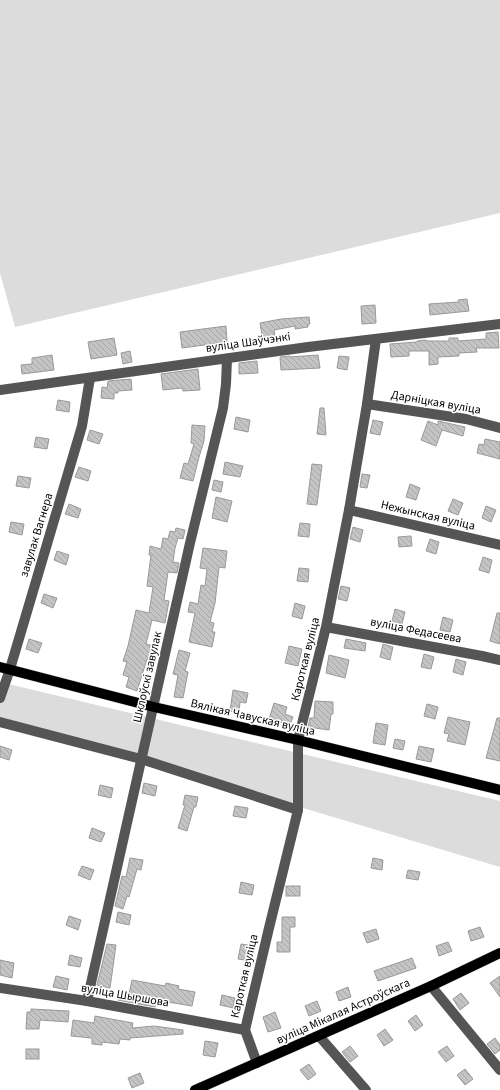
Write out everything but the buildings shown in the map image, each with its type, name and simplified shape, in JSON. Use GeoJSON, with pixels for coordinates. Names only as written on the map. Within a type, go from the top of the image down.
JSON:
{"type":"FeatureCollection","features":[{"type":"Feature","properties":{"kind":"main road","name":"Вялікая Чавуская вуліца"},"geometry":{"type":"LineString","coordinates":[[5,668],[154,708],[298,740],[500,790]]}},
{"type":"Feature","properties":{"kind":"main road","name":"вуліца Мікалая Астроўскага"},"geometry":{"type":"LineString","coordinates":[[199,1089],[431,986],[500,953]]}},
{"type":"Feature","properties":{"kind":"street","name":"вуліца Шаўчэнкі"},"geometry":{"type":"LineString","coordinates":[[0,390],[308,347],[500,324]]}},
{"type":"Feature","properties":{"kind":"street","name":"Кароткая вуліца"},"geometry":{"type":"LineString","coordinates":[[245,1030],[298,810],[298,740],[326,627],[349,510],[367,404],[376,339]]}},
{"type":"Feature","properties":{"kind":"street","name":"Шклоўскі завулак"},"geometry":{"type":"LineString","coordinates":[[87,1001],[141,759],[154,708],[190,542],[223,408],[227,359]]}},
{"type":"Feature","properties":{"kind":"street","name":"завулак Вагнера"},"geometry":{"type":"LineString","coordinates":[[0,698],[5,668],[82,426],[90,378]]}},
{"type":"Feature","properties":{"kind":"street","name":"Дарніцкая вуліца"},"geometry":{"type":"LineString","coordinates":[[367,404],[466,418],[500,428]]}},
{"type":"Feature","properties":{"kind":"street","name":"Нежынская вуліца"},"geometry":{"type":"LineString","coordinates":[[349,510],[500,545]]}},
{"type":"Feature","properties":{"kind":"street","name":"вуліца Федасеева"},"geometry":{"type":"LineString","coordinates":[[326,627],[500,660]]}},
{"type":"Feature","properties":{"kind":"street"},"geometry":{"type":"LineString","coordinates":[[0,722],[141,759],[298,810]]}},
{"type":"Feature","properties":{"kind":"street"},"geometry":{"type":"LineString","coordinates":[[431,986],[500,1070]]}},
{"type":"Feature","properties":{"kind":"street","name":"вуліца Шыршова"},"geometry":{"type":"LineString","coordinates":[[0,988],[87,1001],[245,1030]]}},
{"type":"Feature","properties":{"kind":"street"},"geometry":{"type":"LineString","coordinates":[[245,1030],[257,1063]]}},
{"type":"Feature","properties":{"kind":"street"},"geometry":{"type":"LineString","coordinates":[[320,1036],[366,1090]]}},
{"type":"Feature","properties":{"kind":"shaded area"},"geometry":{"type":"Polygon","coordinates":[[[0,0],[500,0],[500,213],[15,327],[0,273],[0,0]]]}},
{"type":"Feature","properties":{"kind":"shaded area"},"geometry":{"type":"Polygon","coordinates":[[[0,682],[500,801],[500,867],[0,717],[0,682]]]}}]}
